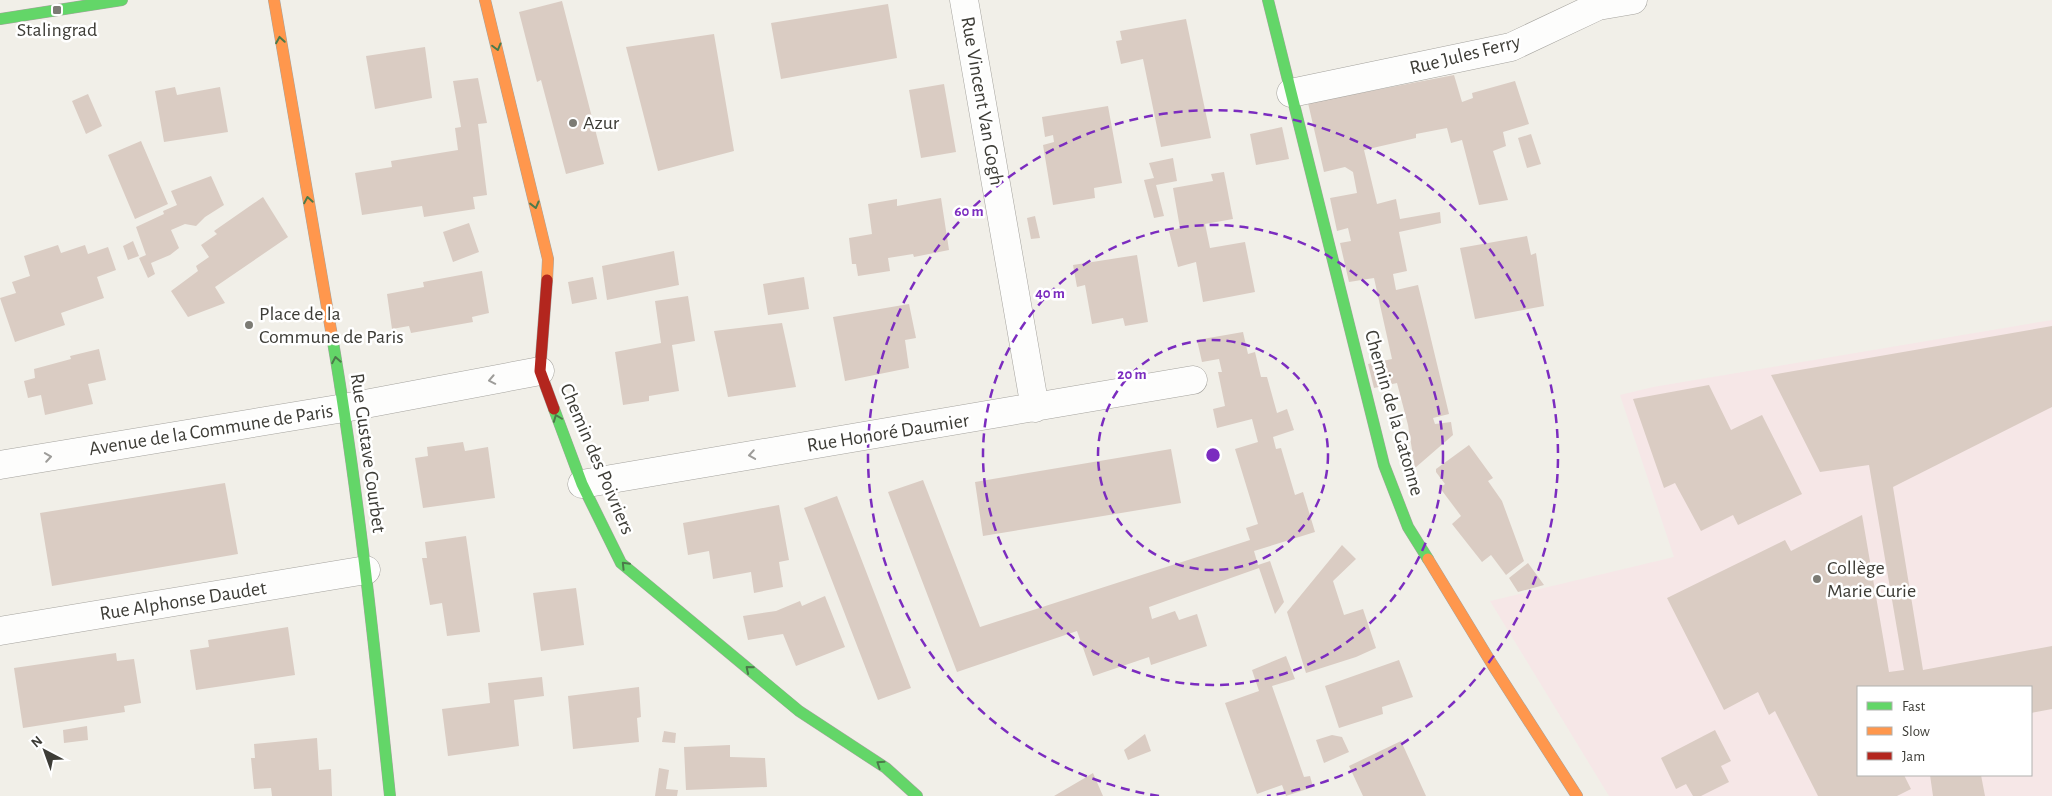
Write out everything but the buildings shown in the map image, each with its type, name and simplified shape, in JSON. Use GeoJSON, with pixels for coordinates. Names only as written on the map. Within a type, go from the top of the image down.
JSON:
{"type":"FeatureCollection","features":[{"type":"Feature","properties":{"kind":"street"},"geometry":{"type":"LineString","coordinates":[[0,19],[122,0]]}},
{"type":"Feature","properties":{"kind":"street","name":"Rue Gustave Courbet"},"geometry":{"type":"LineString","coordinates":[[274,0],[344,408],[366,570],[390,796]]}},
{"type":"Feature","properties":{"kind":"street","name":"Chemin des Poivriers"},"geometry":{"type":"LineString","coordinates":[[486,0],[548,259],[540,371],[582,484],[621,563],[799,711],[886,768],[917,796]]}},
{"type":"Feature","properties":{"kind":"street","name":"Rue Vincent Van Gogh"},"geometry":{"type":"LineString","coordinates":[[964,0],[1035,408]]}},
{"type":"Feature","properties":{"kind":"street","name":"Chemin de la Gatonne"},"geometry":{"type":"LineString","coordinates":[[1268,0],[1384,465],[1408,527],[1492,664],[1577,796]]}},
{"type":"Feature","properties":{"kind":"street","name":"Rue Jules Ferry"},"geometry":{"type":"LineString","coordinates":[[1291,93],[1511,47],[1597,3],[1632,0]]}},
{"type":"Feature","properties":{"kind":"street","name":"Avenue de la Commune de Paris"},"geometry":{"type":"LineString","coordinates":[[0,465],[344,408],[540,371]]}},
{"type":"Feature","properties":{"kind":"street","name":"Rue Honoré Daumier"},"geometry":{"type":"LineString","coordinates":[[582,484],[1194,380]]}},
{"type":"Feature","properties":{"kind":"street","name":"Rue Alphonse Daudet"},"geometry":{"type":"LineString","coordinates":[[0,631],[366,570]]}},
{"type":"Feature","properties":{"kind":"shaded area","name":"Collège Marie Curie"},"geometry":{"type":"Polygon","coordinates":[[[2052,320],[2052,796],[1609,796],[1490,601],[1674,557],[1620,395],[1653,387],[2052,320]]]}},
{"type":"Feature","properties":{"kind":"traffic: fast"},"geometry":{"type":"LineString","coordinates":[[0,19],[122,0]]}},
{"type":"Feature","properties":{"kind":"traffic: fast"},"geometry":{"type":"LineString","coordinates":[[1268,0],[1384,465],[1408,527],[1428,559]]}},
{"type":"Feature","properties":{"kind":"traffic: fast"},"geometry":{"type":"LineString","coordinates":[[332,336],[358,508],[390,796]]}},
{"type":"Feature","properties":{"kind":"traffic: fast"},"geometry":{"type":"LineString","coordinates":[[554,409],[582,484],[621,563],[799,711],[886,768],[917,796]]}},
{"type":"Feature","properties":{"kind":"traffic: slow"},"geometry":{"type":"LineString","coordinates":[[274,0],[332,336]]}},
{"type":"Feature","properties":{"kind":"traffic: slow"},"geometry":{"type":"LineString","coordinates":[[485,0],[548,259],[547,280]]}},
{"type":"Feature","properties":{"kind":"traffic: slow"},"geometry":{"type":"LineString","coordinates":[[1428,559],[1492,664],[1577,796]]}},
{"type":"Feature","properties":{"kind":"traffic: jam"},"geometry":{"type":"LineString","coordinates":[[547,280],[540,371],[554,409]]}},
{"type":"Feature","properties":{"kind":"place","name":"Stalingrad"},"geometry":{"type":"Point","coordinates":[57,10]}},
{"type":"Feature","properties":{"kind":"place","name":"Azur"},"geometry":{"type":"Point","coordinates":[573,123]}},
{"type":"Feature","properties":{"kind":"place","name":"Place de la Commune de Paris"},"geometry":{"type":"Point","coordinates":[249,325]}},
{"type":"Feature","properties":{"kind":"place","name":"Collège Marie Curie"},"geometry":{"type":"Point","coordinates":[1817,579]}}]}
